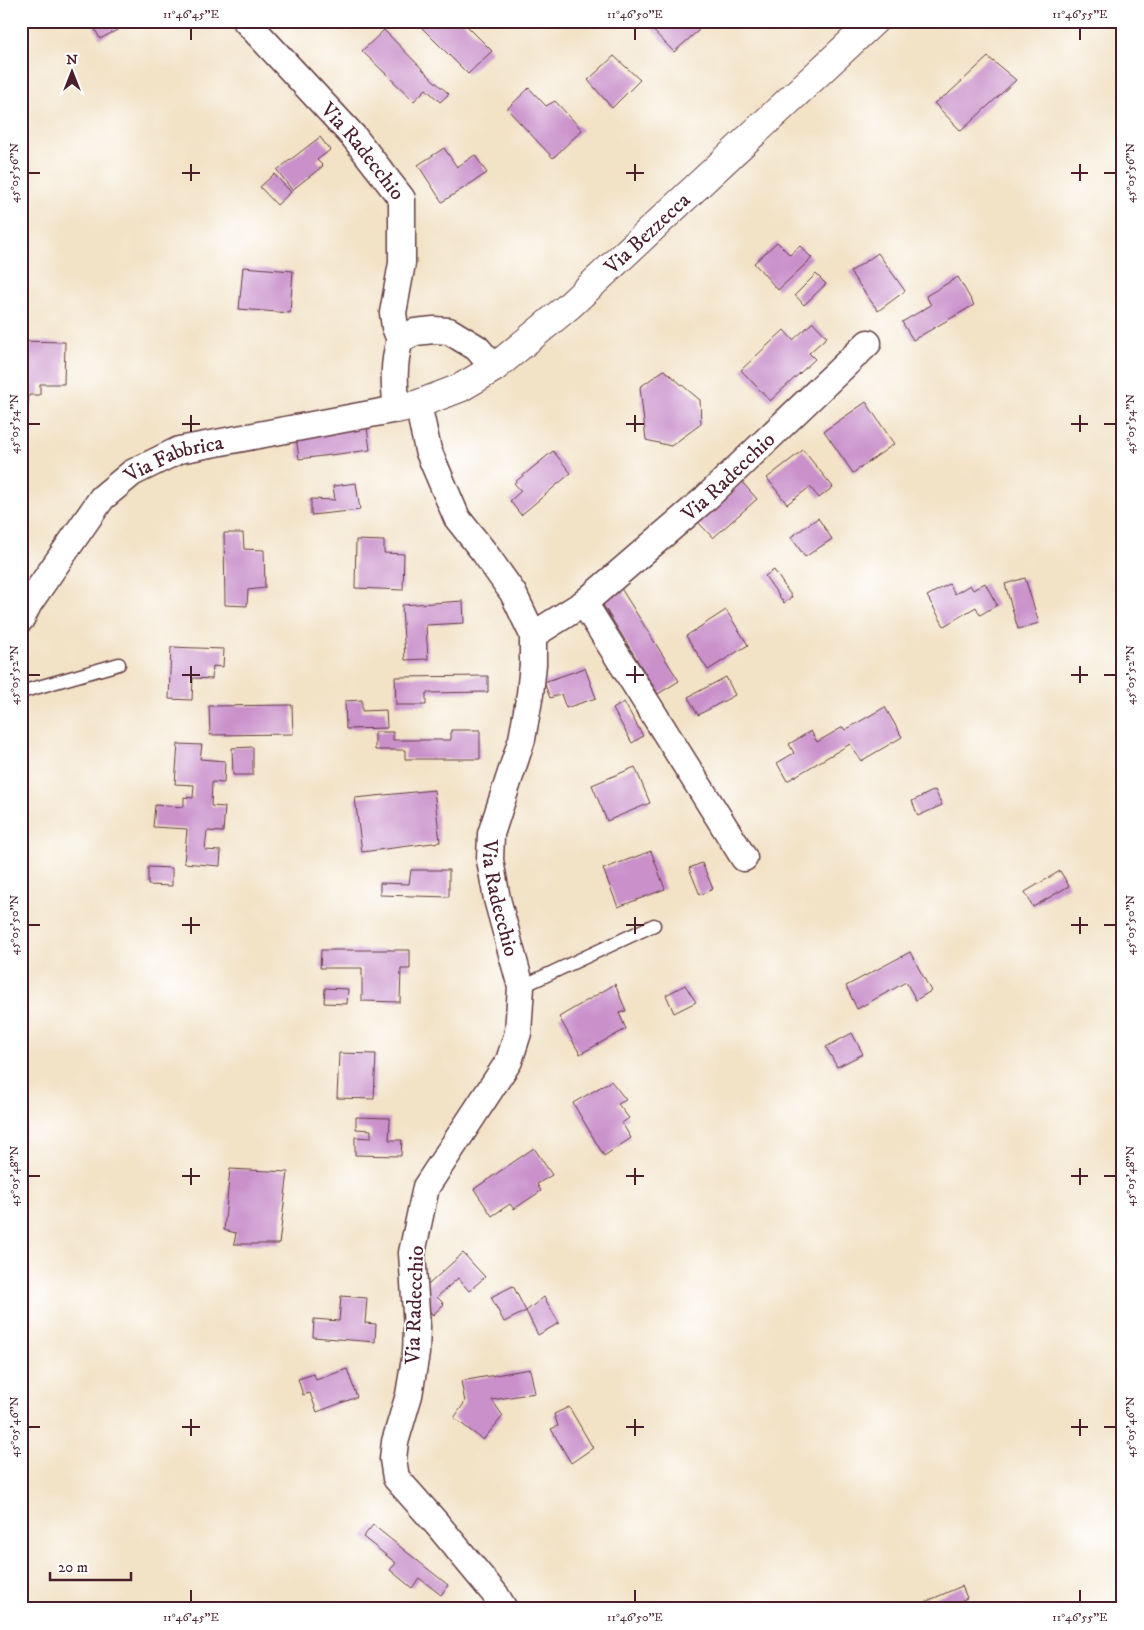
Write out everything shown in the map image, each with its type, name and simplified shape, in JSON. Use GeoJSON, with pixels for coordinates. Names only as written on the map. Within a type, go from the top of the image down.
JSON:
{"type":"FeatureCollection","features":[{"type":"Feature","properties":{"kind":"street","name":"Via Radecchio"},"geometry":{"type":"LineString","coordinates":[[246,21],[354,136],[402,199],[402,262],[393,313],[395,327],[400,340],[395,357],[394,382],[428,450],[456,518],[484,552],[513,593],[533,635],[530,694],[522,739],[491,834],[490,851],[496,899],[521,986],[518,1033],[509,1061],[426,1187],[412,1252],[417,1327],[416,1353],[409,1395],[393,1459],[396,1478],[495,1594],[504,1609]]}},
{"type":"Feature","properties":{"kind":"street","name":"Via Bezzecca"},"geometry":{"type":"LineString","coordinates":[[407,407],[460,388],[494,368],[568,306],[874,21]]}},
{"type":"Feature","properties":{"kind":"street"},"geometry":{"type":"LineString","coordinates":[[400,340],[415,332],[449,331],[477,348],[494,368]]}},
{"type":"Feature","properties":{"kind":"street","name":"Via Radecchio"},"geometry":{"type":"LineString","coordinates":[[533,635],[584,603],[706,498],[868,343]]}},
{"type":"Feature","properties":{"kind":"street","name":"Via Fabbrica"},"geometry":{"type":"LineString","coordinates":[[21,619],[102,498],[132,474],[179,450],[407,407]]}},
{"type":"Feature","properties":{"kind":"street"},"geometry":{"type":"LineString","coordinates":[[584,603],[744,858]]}},
{"type":"Feature","properties":{"kind":"lane"},"geometry":{"type":"LineString","coordinates":[[21,692],[119,664]]}},
{"type":"Feature","properties":{"kind":"lane","name":"Via Radecchio"},"geometry":{"type":"LineString","coordinates":[[521,986],[654,925]]}},
{"type":"Feature","properties":{"kind":"building"},"geometry":{"type":"Polygon","coordinates":[[[91,21],[115,21],[119,29],[100,39],[91,21]]]}},
{"type":"Feature","properties":{"kind":"building"},"geometry":{"type":"Polygon","coordinates":[[[415,21],[462,21],[492,51],[468,74],[415,21]]]}},
{"type":"Feature","properties":{"kind":"building"},"geometry":{"type":"Polygon","coordinates":[[[644,21],[690,21],[699,30],[674,52],[644,21]]]}},
{"type":"Feature","properties":{"kind":"building"},"geometry":{"type":"Polygon","coordinates":[[[384,30],[449,94],[440,102],[426,89],[414,101],[362,51],[384,30]]]}},
{"type":"Feature","properties":{"kind":"building"},"geometry":{"type":"Polygon","coordinates":[[[614,56],[640,80],[612,108],[588,80],[614,56]]]}},
{"type":"Feature","properties":{"kind":"building"},"geometry":{"type":"Polygon","coordinates":[[[988,57],[1016,80],[961,131],[934,103],[949,93],[988,57]]]}},
{"type":"Feature","properties":{"kind":"building"},"geometry":{"type":"Polygon","coordinates":[[[529,88],[546,106],[555,101],[582,130],[553,158],[507,109],[529,88]]]}},
{"type":"Feature","properties":{"kind":"building"},"geometry":{"type":"Polygon","coordinates":[[[320,137],[330,150],[317,160],[323,166],[292,190],[277,170],[320,137]]]}},
{"type":"Feature","properties":{"kind":"building"},"geometry":{"type":"Polygon","coordinates":[[[444,148],[457,167],[475,155],[487,173],[442,202],[418,165],[444,148]]]}},
{"type":"Feature","properties":{"kind":"building"},"geometry":{"type":"Polygon","coordinates":[[[274,174],[291,192],[277,205],[260,187],[274,174]]]}},
{"type":"Feature","properties":{"kind":"building"},"geometry":{"type":"Polygon","coordinates":[[[777,242],[790,255],[800,246],[812,258],[778,290],[754,263],[777,242]]]}},
{"type":"Feature","properties":{"kind":"building"},"geometry":{"type":"Polygon","coordinates":[[[878,253],[905,291],[878,311],[850,272],[878,253]]]}},
{"type":"Feature","properties":{"kind":"building"},"geometry":{"type":"Polygon","coordinates":[[[243,267],[293,271],[290,313],[239,309],[243,267]]]}},
{"type":"Feature","properties":{"kind":"building"},"geometry":{"type":"Polygon","coordinates":[[[816,274],[826,284],[804,305],[795,295],[816,274]]]}},
{"type":"Feature","properties":{"kind":"building"},"geometry":{"type":"Polygon","coordinates":[[[958,277],[974,305],[913,340],[902,322],[931,305],[926,296],[958,277]]]}},
{"type":"Feature","properties":{"kind":"building"},"geometry":{"type":"Polygon","coordinates":[[[813,322],[827,337],[809,353],[815,359],[770,401],[741,370],[784,330],[793,340],[813,322]]]}},
{"type":"Feature","properties":{"kind":"building"},"geometry":{"type":"Polygon","coordinates":[[[21,341],[65,342],[64,384],[40,384],[40,395],[29,395],[28,405],[21,405],[21,341]]]}},
{"type":"Feature","properties":{"kind":"building"},"geometry":{"type":"Polygon","coordinates":[[[664,370],[700,400],[701,424],[671,446],[646,440],[640,387],[664,370]]]}},
{"type":"Feature","properties":{"kind":"building"},"geometry":{"type":"Polygon","coordinates":[[[866,402],[894,444],[853,473],[824,431],[866,402]]]}},
{"type":"Feature","properties":{"kind":"building"},"geometry":{"type":"Polygon","coordinates":[[[367,427],[370,450],[299,459],[296,436],[367,427]]]}},
{"type":"Feature","properties":{"kind":"building"},"geometry":{"type":"Polygon","coordinates":[[[803,450],[833,487],[819,498],[810,487],[787,504],[767,478],[803,450]]]}},
{"type":"Feature","properties":{"kind":"building"},"geometry":{"type":"Polygon","coordinates":[[[553,451],[571,473],[521,515],[510,501],[521,491],[514,483],[553,451]]]}},
{"type":"Feature","properties":{"kind":"building"},"geometry":{"type":"Polygon","coordinates":[[[742,482],[757,499],[713,538],[698,522],[742,482]]]}},
{"type":"Feature","properties":{"kind":"building"},"geometry":{"type":"Polygon","coordinates":[[[356,483],[360,510],[311,515],[311,499],[335,500],[333,486],[356,483]]]}},
{"type":"Feature","properties":{"kind":"building"},"geometry":{"type":"Polygon","coordinates":[[[818,518],[832,539],[805,557],[791,537],[818,518]]]}},
{"type":"Feature","properties":{"kind":"building"},"geometry":{"type":"Polygon","coordinates":[[[224,533],[243,533],[244,549],[264,550],[265,588],[248,590],[247,606],[225,605],[224,533]]]}},
{"type":"Feature","properties":{"kind":"building"},"geometry":{"type":"Polygon","coordinates":[[[356,540],[384,541],[384,553],[404,554],[403,590],[355,588],[356,540]]]}},
{"type":"Feature","properties":{"kind":"building"},"geometry":{"type":"Polygon","coordinates":[[[774,570],[792,597],[784,603],[765,576],[774,570]]]}},
{"type":"Feature","properties":{"kind":"building"},"geometry":{"type":"Polygon","coordinates":[[[1025,578],[1039,623],[1018,629],[1005,584],[1025,578]]]}},
{"type":"Feature","properties":{"kind":"building"},"geometry":{"type":"Polygon","coordinates":[[[617,582],[679,681],[658,694],[597,595],[617,582]]]}},
{"type":"Feature","properties":{"kind":"building"},"geometry":{"type":"Polygon","coordinates":[[[985,583],[997,605],[980,615],[976,607],[944,626],[927,596],[949,584],[955,594],[970,585],[973,590],[985,583]]]}},
{"type":"Feature","properties":{"kind":"building"},"geometry":{"type":"Polygon","coordinates":[[[463,601],[464,623],[426,625],[428,659],[405,660],[402,605],[463,601]]]}},
{"type":"Feature","properties":{"kind":"building"},"geometry":{"type":"Polygon","coordinates":[[[726,610],[748,645],[708,670],[686,636],[726,610]]]}},
{"type":"Feature","properties":{"kind":"building"},"geometry":{"type":"Polygon","coordinates":[[[171,647],[224,649],[223,667],[213,666],[212,679],[193,678],[192,700],[169,699],[171,647]]]}},
{"type":"Feature","properties":{"kind":"building"},"geometry":{"type":"Polygon","coordinates":[[[585,668],[596,698],[566,708],[561,694],[550,698],[544,682],[585,668]]]}},
{"type":"Feature","properties":{"kind":"building"},"geometry":{"type":"Polygon","coordinates":[[[488,676],[488,692],[426,693],[426,705],[396,705],[395,677],[488,676]]]}},
{"type":"Feature","properties":{"kind":"building"},"geometry":{"type":"Polygon","coordinates":[[[726,677],[735,695],[698,715],[688,697],[726,677]]]}},
{"type":"Feature","properties":{"kind":"building"},"geometry":{"type":"Polygon","coordinates":[[[362,700],[362,711],[386,710],[387,728],[346,729],[345,701],[362,700]]]}},
{"type":"Feature","properties":{"kind":"building"},"geometry":{"type":"Polygon","coordinates":[[[624,702],[643,736],[632,743],[613,709],[624,702]]]}},
{"type":"Feature","properties":{"kind":"building"},"geometry":{"type":"Polygon","coordinates":[[[292,705],[293,734],[210,735],[209,706],[292,705]]]}},
{"type":"Feature","properties":{"kind":"building"},"geometry":{"type":"Polygon","coordinates":[[[885,707],[902,737],[861,761],[850,744],[787,781],[777,763],[794,753],[789,744],[811,731],[817,742],[843,727],[845,730],[885,707]]]}},
{"type":"Feature","properties":{"kind":"building"},"geometry":{"type":"Polygon","coordinates":[[[451,730],[480,730],[480,759],[405,759],[405,750],[375,750],[375,732],[393,732],[393,740],[451,740],[451,730]]]}},
{"type":"Feature","properties":{"kind":"building"},"geometry":{"type":"Polygon","coordinates":[[[178,744],[202,745],[200,759],[225,761],[224,783],[212,782],[211,806],[225,807],[223,832],[207,831],[205,850],[221,851],[220,866],[184,863],[187,829],[153,827],[155,805],[184,807],[184,797],[193,798],[194,785],[175,784],[178,744]]]}},
{"type":"Feature","properties":{"kind":"building"},"geometry":{"type":"Polygon","coordinates":[[[253,747],[253,775],[233,775],[232,748],[253,747]]]}},
{"type":"Feature","properties":{"kind":"building"},"geometry":{"type":"Polygon","coordinates":[[[635,767],[650,803],[607,821],[592,785],[635,767]]]}},
{"type":"Feature","properties":{"kind":"building"},"geometry":{"type":"Polygon","coordinates":[[[434,790],[440,842],[362,852],[355,798],[434,790]]]}},
{"type":"Feature","properties":{"kind":"building"},"geometry":{"type":"Polygon","coordinates":[[[935,790],[942,805],[918,816],[912,801],[935,790]]]}},
{"type":"Feature","properties":{"kind":"building"},"geometry":{"type":"Polygon","coordinates":[[[651,851],[665,889],[618,907],[603,869],[651,851]]]}},
{"type":"Feature","properties":{"kind":"building"},"geometry":{"type":"Polygon","coordinates":[[[702,863],[713,889],[700,895],[689,868],[702,863]]]}},
{"type":"Feature","properties":{"kind":"building"},"geometry":{"type":"Polygon","coordinates":[[[148,867],[172,868],[172,886],[148,885],[148,867]]]}},
{"type":"Feature","properties":{"kind":"building"},"geometry":{"type":"Polygon","coordinates":[[[411,870],[449,870],[449,897],[380,895],[380,883],[409,884],[411,870]]]}},
{"type":"Feature","properties":{"kind":"building"},"geometry":{"type":"Polygon","coordinates":[[[1060,871],[1069,886],[1033,907],[1025,892],[1060,871]]]}},
{"type":"Feature","properties":{"kind":"building"},"geometry":{"type":"Polygon","coordinates":[[[321,950],[410,950],[410,969],[401,969],[400,1002],[362,1001],[362,968],[320,968],[321,950]]]}},
{"type":"Feature","properties":{"kind":"building"},"geometry":{"type":"Polygon","coordinates":[[[910,952],[931,991],[916,1000],[906,982],[857,1009],[846,986],[910,952]]]}},
{"type":"Feature","properties":{"kind":"building"},"geometry":{"type":"Polygon","coordinates":[[[615,984],[626,1011],[619,1013],[626,1029],[580,1054],[559,1017],[615,984]]]}},
{"type":"Feature","properties":{"kind":"building"},"geometry":{"type":"Polygon","coordinates":[[[685,985],[696,1002],[674,1013],[666,995],[685,985]]]}},
{"type":"Feature","properties":{"kind":"building"},"geometry":{"type":"Polygon","coordinates":[[[325,988],[348,989],[347,1004],[324,1003],[325,988]]]}},
{"type":"Feature","properties":{"kind":"building"},"geometry":{"type":"Polygon","coordinates":[[[852,1033],[863,1054],[837,1067],[826,1047],[852,1033]]]}},
{"type":"Feature","properties":{"kind":"building"},"geometry":{"type":"Polygon","coordinates":[[[339,1053],[376,1054],[374,1099],[337,1098],[339,1053]]]}},
{"type":"Feature","properties":{"kind":"building"},"geometry":{"type":"Polygon","coordinates":[[[611,1081],[626,1100],[618,1104],[629,1118],[622,1123],[631,1138],[604,1156],[573,1103],[611,1081]]]}},
{"type":"Feature","properties":{"kind":"building"},"geometry":{"type":"Polygon","coordinates":[[[356,1117],[390,1118],[389,1140],[402,1140],[401,1156],[355,1155],[355,1137],[371,1138],[371,1130],[356,1129],[356,1117]]]}},
{"type":"Feature","properties":{"kind":"building"},"geometry":{"type":"Polygon","coordinates":[[[534,1148],[552,1175],[537,1184],[541,1191],[514,1209],[510,1204],[492,1216],[474,1189],[534,1148]]]}},
{"type":"Feature","properties":{"kind":"building"},"geometry":{"type":"Polygon","coordinates":[[[230,1169],[288,1172],[279,1244],[234,1244],[236,1233],[224,1230],[230,1169]]]}},
{"type":"Feature","properties":{"kind":"building"},"geometry":{"type":"Polygon","coordinates":[[[463,1253],[485,1277],[469,1291],[458,1278],[437,1297],[444,1304],[433,1315],[416,1296],[463,1253]]]}},
{"type":"Feature","properties":{"kind":"building"},"geometry":{"type":"Polygon","coordinates":[[[513,1286],[526,1311],[504,1322],[491,1297],[513,1286]]]}},
{"type":"Feature","properties":{"kind":"building"},"geometry":{"type":"Polygon","coordinates":[[[341,1296],[367,1298],[365,1323],[376,1324],[375,1342],[313,1337],[314,1319],[339,1321],[341,1296]]]}},
{"type":"Feature","properties":{"kind":"building"},"geometry":{"type":"Polygon","coordinates":[[[544,1297],[559,1323],[538,1335],[526,1311],[544,1297]]]}},
{"type":"Feature","properties":{"kind":"building"},"geometry":{"type":"Polygon","coordinates":[[[347,1369],[357,1397],[317,1412],[310,1393],[303,1395],[298,1379],[314,1374],[316,1380],[347,1369]]]}},
{"type":"Feature","properties":{"kind":"building"},"geometry":{"type":"Polygon","coordinates":[[[530,1369],[535,1393],[492,1400],[503,1416],[483,1440],[454,1418],[465,1402],[461,1381],[530,1369]]]}},
{"type":"Feature","properties":{"kind":"building"},"geometry":{"type":"Polygon","coordinates":[[[569,1407],[593,1448],[571,1463],[551,1429],[558,1426],[554,1414],[569,1407]]]}},
{"type":"Feature","properties":{"kind":"building"},"geometry":{"type":"Polygon","coordinates":[[[373,1525],[448,1585],[441,1595],[419,1578],[412,1588],[390,1570],[396,1563],[363,1537],[373,1525]]]}},
{"type":"Feature","properties":{"kind":"building"},"geometry":{"type":"Polygon","coordinates":[[[962,1586],[967,1598],[943,1609],[920,1609],[918,1605],[962,1586]]]}}]}
